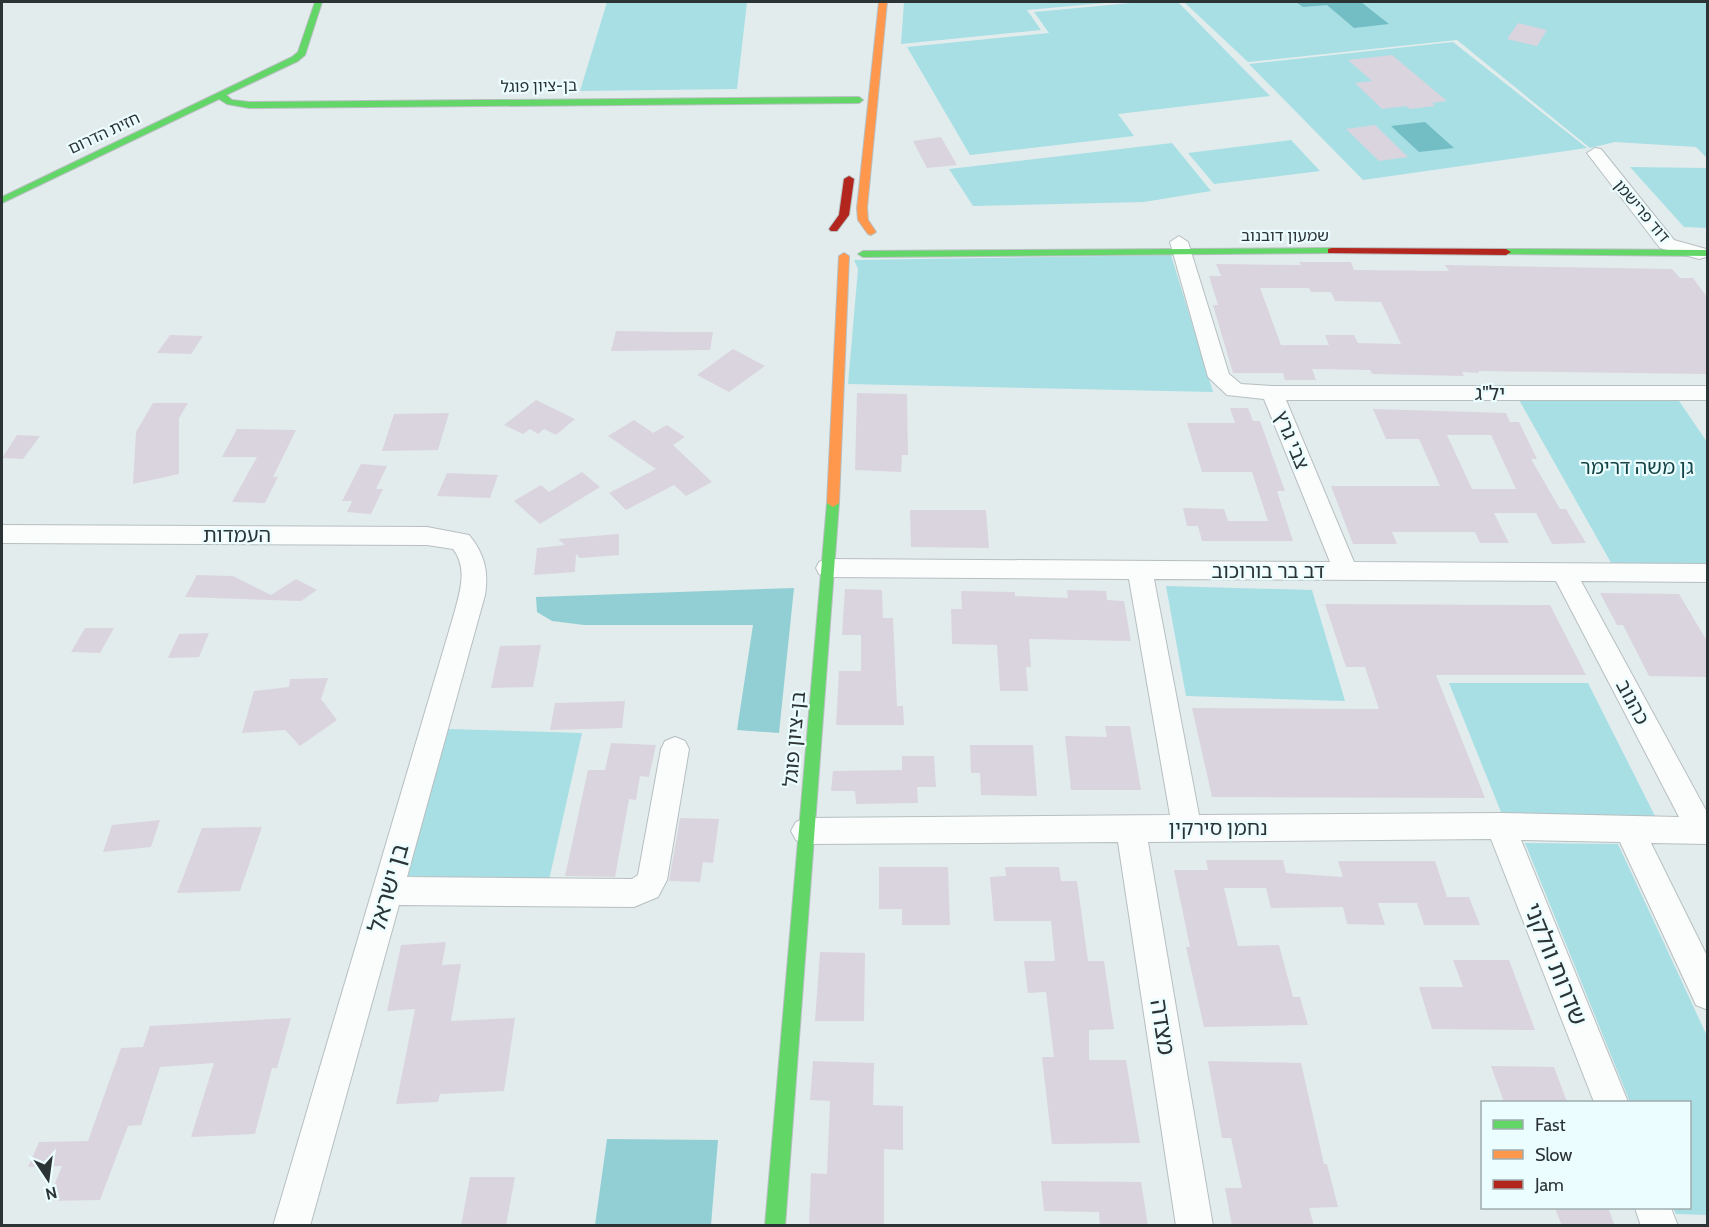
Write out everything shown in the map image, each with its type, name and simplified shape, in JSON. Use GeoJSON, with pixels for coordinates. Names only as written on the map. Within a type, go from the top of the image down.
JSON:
{"type":"FeatureCollection","features":[{"type":"Feature","properties":{"kind":"street","name":"חזית הדרום"},"geometry":{"type":"LineString","coordinates":[[2,201],[276,70],[302,53],[318,2]]}},
{"type":"Feature","properties":{"kind":"street","name":"בן-ציון פוגל"},"geometry":{"type":"LineString","coordinates":[[221,96],[237,104],[249,105],[858,106],[871,2]]}},
{"type":"Feature","properties":{"kind":"street"},"geometry":{"type":"LineString","coordinates":[[863,254],[875,246],[876,239],[880,235],[863,220],[862,208],[883,2]]}},
{"type":"Feature","properties":{"kind":"street","name":"דוד פרישמן"},"geometry":{"type":"LineString","coordinates":[[1595,153],[1695,250]]}},
{"type":"Feature","properties":{"kind":"street","name":"דוד פרישמן"},"geometry":{"type":"LineString","coordinates":[[1616,155],[1630,180],[1695,250]]}},
{"type":"Feature","properties":{"kind":"street"},"geometry":{"type":"LineString","coordinates":[[844,256],[826,245],[844,215],[850,169]]}},
{"type":"Feature","properties":{"kind":"street","name":"שמעון דובנוב"},"geometry":{"type":"LineString","coordinates":[[834,229],[853,226],[880,235],[920,243],[1695,250]]}},
{"type":"Feature","properties":{"kind":"street","name":"שמעון דובנוב"},"geometry":{"type":"LineString","coordinates":[[844,256],[1180,247],[1695,250]]}},
{"type":"Feature","properties":{"kind":"street","name":"צבי גרץ"},"geometry":{"type":"LineString","coordinates":[[1180,247],[1219,376],[1235,390],[1272,393],[1346,571]]}},
{"type":"Feature","properties":{"kind":"street","name":"בן-ציון פוגל"},"geometry":{"type":"LineString","coordinates":[[774,1226],[837,455],[844,256]]}},
{"type":"Feature","properties":{"kind":"street","name":"יל\"ג"},"geometry":{"type":"LineString","coordinates":[[1272,393],[1707,393]]}},
{"type":"Feature","properties":{"kind":"street","name":"העמדות"},"geometry":{"type":"LineString","coordinates":[[2,534],[428,536],[460,541],[468,550]]}},
{"type":"Feature","properties":{"kind":"street","name":"בן ישראל"},"geometry":{"type":"LineString","coordinates":[[291,1226],[474,589],[476,571],[468,550]]}},
{"type":"Feature","properties":{"kind":"street","name":"דב בר בורוכוב"},"geometry":{"type":"LineString","coordinates":[[828,568],[1707,573]]}},
{"type":"Feature","properties":{"kind":"street"},"geometry":{"type":"LineString","coordinates":[[1140,570],[1187,828]]}},
{"type":"Feature","properties":{"kind":"street","name":"כהנוב"},"geometry":{"type":"LineString","coordinates":[[1564,572],[1704,831]]}},
{"type":"Feature","properties":{"kind":"street"},"geometry":{"type":"LineString","coordinates":[[387,891],[634,893],[647,887],[652,880],[675,748]]}},
{"type":"Feature","properties":{"kind":"street","name":"נחמן סירקין"},"geometry":{"type":"LineString","coordinates":[[806,831],[1502,826],[1704,831]]}},
{"type":"Feature","properties":{"kind":"street","name":"שדרות וולקני"},"geometry":{"type":"LineString","coordinates":[[1502,826],[1611,1101]]}},
{"type":"Feature","properties":{"kind":"street","name":"מצדה"},"geometry":{"type":"LineString","coordinates":[[1131,829],[1195,1226]]}},
{"type":"Feature","properties":{"kind":"street"},"geometry":{"type":"LineString","coordinates":[[1629,829],[1707,994]]}},
{"type":"Feature","properties":{"kind":"street"},"geometry":{"type":"LineString","coordinates":[[1653,1209],[1660,1226]]}},
{"type":"Feature","properties":{"kind":"green space"},"geometry":{"type":"Polygon","coordinates":[[[607,2],[747,2],[737,89],[580,91],[607,2]]]}},
{"type":"Feature","properties":{"kind":"green space"},"geometry":{"type":"Polygon","coordinates":[[[904,2],[1116,2],[1027,10],[1041,30],[901,44],[904,2]]]}},
{"type":"Feature","properties":{"kind":"green space"},"geometry":{"type":"Polygon","coordinates":[[[1141,2],[1178,2],[1270,96],[1118,114],[1134,136],[970,155],[907,47],[1049,33],[1034,12],[1141,2]]]}},
{"type":"Feature","properties":{"kind":"green space"},"geometry":{"type":"Polygon","coordinates":[[[1184,2],[1707,2],[1707,158],[1696,147],[1615,142],[1590,148],[1457,40],[1248,62],[1184,2]]]}},
{"type":"Feature","properties":{"kind":"green space"},"geometry":{"type":"Polygon","coordinates":[[[1453,42],[1587,148],[1363,180],[1249,64],[1453,42]]]}},
{"type":"Feature","properties":{"kind":"green space"},"geometry":{"type":"Polygon","coordinates":[[[1291,140],[1320,171],[1214,184],[1188,153],[1291,140]]]}},
{"type":"Feature","properties":{"kind":"green space"},"geometry":{"type":"Polygon","coordinates":[[[1172,143],[1211,191],[1144,202],[973,206],[949,169],[1172,143]]]}},
{"type":"Feature","properties":{"kind":"green space"},"geometry":{"type":"Polygon","coordinates":[[[1630,167],[1707,168],[1707,228],[1684,227],[1630,167]]]}},
{"type":"Feature","properties":{"kind":"green space"},"geometry":{"type":"Polygon","coordinates":[[[1171,255],[1213,392],[848,384],[858,269],[854,260],[1171,255]]]}},
{"type":"Feature","properties":{"kind":"green space","name":"גן משה דרימר"},"geometry":{"type":"Polygon","coordinates":[[[1518,398],[1677,398],[1707,442],[1707,568],[1614,568],[1518,398]]]}},
{"type":"Feature","properties":{"kind":"green space"},"geometry":{"type":"Polygon","coordinates":[[[1166,586],[1312,590],[1345,701],[1186,696],[1166,586]]]}},
{"type":"Feature","properties":{"kind":"green space"},"geometry":{"type":"Polygon","coordinates":[[[1449,683],[1588,683],[1656,818],[1503,817],[1449,683]]]}},
{"type":"Feature","properties":{"kind":"green space"},"geometry":{"type":"Polygon","coordinates":[[[448,729],[582,733],[549,880],[407,876],[448,729]]]}},
{"type":"Feature","properties":{"kind":"green space"},"geometry":{"type":"Polygon","coordinates":[[[1525,843],[1618,844],[1707,1036],[1707,1215],[1676,1214],[1674,1209],[1691,1209],[1691,1101],[1630,1101],[1525,843]]]}},
{"type":"Feature","properties":{"kind":"shaded area"},"geometry":{"type":"Polygon","coordinates":[[[1296,2],[1361,2],[1389,24],[1354,28],[1327,5],[1303,7],[1296,2]]]}},
{"type":"Feature","properties":{"kind":"shaded area"},"geometry":{"type":"Polygon","coordinates":[[[1425,122],[1454,148],[1419,152],[1391,126],[1425,122]]]}},
{"type":"Feature","properties":{"kind":"shaded area"},"geometry":{"type":"Polygon","coordinates":[[[794,588],[779,733],[737,730],[753,625],[584,625],[552,621],[537,612],[536,597],[794,588]]]}},
{"type":"Feature","properties":{"kind":"shaded area"},"geometry":{"type":"Polygon","coordinates":[[[607,1139],[718,1140],[711,1225],[595,1225],[607,1139]]]}},
{"type":"Feature","properties":{"kind":"building"},"geometry":{"type":"Polygon","coordinates":[[[1518,23],[1547,30],[1537,46],[1507,39],[1518,23]]]}},
{"type":"Feature","properties":{"kind":"building"},"geometry":{"type":"Polygon","coordinates":[[[1392,55],[1447,101],[1432,103],[1435,106],[1382,109],[1355,83],[1372,81],[1348,60],[1392,55]]]}},
{"type":"Feature","properties":{"kind":"building"},"geometry":{"type":"Polygon","coordinates":[[[1375,125],[1408,157],[1379,161],[1346,129],[1375,125]]]}},
{"type":"Feature","properties":{"kind":"building"},"geometry":{"type":"Polygon","coordinates":[[[941,137],[957,165],[927,168],[913,141],[941,137]]]}},
{"type":"Feature","properties":{"kind":"building"},"geometry":{"type":"Polygon","coordinates":[[[1299,262],[1351,262],[1354,270],[1449,271],[1445,265],[1672,269],[1680,278],[1693,278],[1707,297],[1707,374],[1478,371],[1479,373],[1462,372],[1464,376],[1372,374],[1370,370],[1312,369],[1316,380],[1285,380],[1283,373],[1233,373],[1213,305],[1218,305],[1209,276],[1221,276],[1216,264],[1301,265],[1299,262]],[[1260,288],[1281,345],[1329,345],[1325,335],[1354,335],[1358,343],[1401,344],[1381,302],[1335,301],[1331,292],[1311,292],[1309,288],[1260,288]]]}},
{"type":"Feature","properties":{"kind":"building"},"geometry":{"type":"Polygon","coordinates":[[[616,331],[713,332],[710,350],[611,351],[616,331]]]}},
{"type":"Feature","properties":{"kind":"building"},"geometry":{"type":"Polygon","coordinates":[[[170,335],[203,336],[191,354],[157,353],[170,335]]]}},
{"type":"Feature","properties":{"kind":"building"},"geometry":{"type":"Polygon","coordinates":[[[733,349],[765,366],[729,392],[697,375],[733,349]]]}},
{"type":"Feature","properties":{"kind":"building"},"geometry":{"type":"Polygon","coordinates":[[[857,393],[907,394],[908,455],[902,455],[901,472],[855,470],[857,393]]]}},
{"type":"Feature","properties":{"kind":"building"},"geometry":{"type":"Polygon","coordinates":[[[536,400],[575,419],[556,435],[544,429],[538,434],[530,429],[523,434],[504,425],[536,400]]]}},
{"type":"Feature","properties":{"kind":"building"},"geometry":{"type":"Polygon","coordinates":[[[153,403],[188,403],[179,418],[179,474],[133,484],[136,432],[153,403]]]}},
{"type":"Feature","properties":{"kind":"building"},"geometry":{"type":"Polygon","coordinates":[[[1230,408],[1248,408],[1253,421],[1260,421],[1285,491],[1277,491],[1293,541],[1202,541],[1198,526],[1187,526],[1183,508],[1224,509],[1228,521],[1268,521],[1252,472],[1202,472],[1187,423],[1235,423],[1230,408]]]}},
{"type":"Feature","properties":{"kind":"building"},"geometry":{"type":"Polygon","coordinates":[[[1373,409],[1506,413],[1510,422],[1519,422],[1537,459],[1531,459],[1560,509],[1566,509],[1586,543],[1552,544],[1536,513],[1494,513],[1509,543],[1480,543],[1475,532],[1392,532],[1397,544],[1353,544],[1331,486],[1440,486],[1419,439],[1386,439],[1373,409]],[[1447,435],[1472,489],[1516,489],[1491,435],[1447,435]]]}},
{"type":"Feature","properties":{"kind":"building"},"geometry":{"type":"Polygon","coordinates":[[[449,413],[438,450],[382,451],[394,414],[449,413]]]}},
{"type":"Feature","properties":{"kind":"building"},"geometry":{"type":"Polygon","coordinates":[[[634,420],[653,433],[667,425],[685,437],[673,445],[712,482],[686,496],[674,485],[626,510],[609,493],[656,469],[608,436],[634,420]]]}},
{"type":"Feature","properties":{"kind":"building"},"geometry":{"type":"Polygon","coordinates":[[[237,429],[296,430],[273,477],[278,477],[265,503],[232,502],[257,457],[222,457],[237,429]]]}},
{"type":"Feature","properties":{"kind":"building"},"geometry":{"type":"Polygon","coordinates":[[[17,435],[40,436],[23,459],[2,458],[17,435]]]}},
{"type":"Feature","properties":{"kind":"building"},"geometry":{"type":"Polygon","coordinates":[[[361,464],[387,466],[376,489],[383,489],[371,514],[347,512],[352,501],[342,501],[361,464]]]}},
{"type":"Feature","properties":{"kind":"building"},"geometry":{"type":"Polygon","coordinates":[[[582,472],[600,487],[540,524],[514,501],[541,485],[549,492],[582,472]]]}},
{"type":"Feature","properties":{"kind":"building"},"geometry":{"type":"Polygon","coordinates":[[[447,473],[498,475],[490,498],[437,496],[447,473]]]}},
{"type":"Feature","properties":{"kind":"building"},"geometry":{"type":"Polygon","coordinates":[[[910,510],[986,510],[989,548],[911,547],[910,510]]]}},
{"type":"Feature","properties":{"kind":"building"},"geometry":{"type":"Polygon","coordinates":[[[619,534],[619,555],[580,558],[576,554],[575,572],[534,575],[537,548],[565,545],[558,539],[619,534]]]}},
{"type":"Feature","properties":{"kind":"building"},"geometry":{"type":"Polygon","coordinates":[[[197,575],[233,576],[271,595],[296,579],[317,590],[301,601],[185,597],[197,575]]]}},
{"type":"Feature","properties":{"kind":"building"},"geometry":{"type":"Polygon","coordinates":[[[845,589],[882,590],[883,618],[893,618],[897,706],[903,706],[904,725],[836,725],[839,671],[861,671],[861,635],[842,635],[845,589]]]}},
{"type":"Feature","properties":{"kind":"building"},"geometry":{"type":"Polygon","coordinates":[[[1067,590],[1106,591],[1107,600],[1124,601],[1131,641],[1029,639],[1031,667],[1026,667],[1028,691],[1000,691],[997,645],[952,644],[951,609],[962,609],[961,591],[1015,592],[1015,596],[1068,598],[1067,590]]]}},
{"type":"Feature","properties":{"kind":"building"},"geometry":{"type":"Polygon","coordinates":[[[1600,593],[1679,594],[1707,641],[1707,677],[1649,676],[1623,625],[1617,625],[1600,593]]]}},
{"type":"Feature","properties":{"kind":"building"},"geometry":{"type":"Polygon","coordinates":[[[1325,604],[1550,605],[1586,675],[1436,675],[1485,798],[1212,797],[1192,708],[1379,709],[1365,667],[1346,667],[1325,604]]]}},
{"type":"Feature","properties":{"kind":"building"},"geometry":{"type":"Polygon","coordinates":[[[85,628],[114,628],[100,653],[71,652],[85,628]]]}},
{"type":"Feature","properties":{"kind":"building"},"geometry":{"type":"Polygon","coordinates":[[[209,633],[199,657],[168,658],[179,634],[209,633]]]}},
{"type":"Feature","properties":{"kind":"building"},"geometry":{"type":"Polygon","coordinates":[[[541,645],[533,687],[491,688],[500,646],[541,645]]]}},
{"type":"Feature","properties":{"kind":"building"},"geometry":{"type":"Polygon","coordinates":[[[328,678],[321,699],[337,720],[300,746],[285,730],[242,733],[254,691],[289,687],[290,679],[328,678]]]}},
{"type":"Feature","properties":{"kind":"building"},"geometry":{"type":"Polygon","coordinates":[[[625,701],[622,728],[550,730],[555,703],[625,701]]]}},
{"type":"Feature","properties":{"kind":"building"},"geometry":{"type":"Polygon","coordinates":[[[1105,726],[1130,726],[1141,790],[1071,790],[1065,736],[1107,737],[1105,726]]]}},
{"type":"Feature","properties":{"kind":"building"},"geometry":{"type":"Polygon","coordinates":[[[611,743],[656,745],[649,777],[640,776],[636,800],[629,799],[615,877],[565,876],[588,770],[605,770],[611,743]]]}},
{"type":"Feature","properties":{"kind":"building"},"geometry":{"type":"Polygon","coordinates":[[[970,745],[1033,745],[1037,796],[981,795],[980,773],[971,773],[970,745]]]}},
{"type":"Feature","properties":{"kind":"building"},"geometry":{"type":"Polygon","coordinates":[[[902,756],[934,756],[936,787],[917,787],[918,803],[856,804],[855,791],[831,791],[833,771],[902,770],[902,756]]]}},
{"type":"Feature","properties":{"kind":"building"},"geometry":{"type":"Polygon","coordinates":[[[680,818],[719,819],[713,863],[703,862],[700,882],[669,881],[680,818]]]}},
{"type":"Feature","properties":{"kind":"building"},"geometry":{"type":"Polygon","coordinates":[[[160,820],[151,847],[103,852],[112,825],[160,820]]]}},
{"type":"Feature","properties":{"kind":"building"},"geometry":{"type":"Polygon","coordinates":[[[262,827],[240,891],[177,893],[202,828],[262,827]]]}},
{"type":"Feature","properties":{"kind":"building"},"geometry":{"type":"Polygon","coordinates":[[[1206,860],[1283,860],[1286,873],[1343,877],[1338,861],[1435,861],[1447,897],[1469,897],[1480,925],[1424,925],[1417,903],[1378,903],[1385,925],[1347,924],[1343,907],[1271,908],[1266,888],[1224,888],[1238,946],[1279,945],[1293,997],[1300,997],[1308,1025],[1204,1027],[1186,947],[1190,947],[1174,870],[1208,870],[1206,860]]]}},
{"type":"Feature","properties":{"kind":"building"},"geometry":{"type":"Polygon","coordinates":[[[879,867],[948,867],[950,925],[902,925],[902,909],[879,909],[879,867]]]}},
{"type":"Feature","properties":{"kind":"building"},"geometry":{"type":"Polygon","coordinates":[[[1005,867],[1059,867],[1061,881],[1077,881],[1088,961],[1104,961],[1114,1029],[1089,1030],[1089,1060],[1126,1060],[1140,1143],[1052,1144],[1042,1057],[1054,1057],[1046,992],[1028,993],[1024,961],[1055,961],[1051,921],[994,921],[990,877],[1006,876],[1005,867]]]}},
{"type":"Feature","properties":{"kind":"building"},"geometry":{"type":"Polygon","coordinates":[[[446,942],[442,965],[461,964],[451,1021],[515,1018],[504,1091],[440,1094],[438,1102],[396,1104],[415,1009],[387,1011],[401,945],[446,942]]]}},
{"type":"Feature","properties":{"kind":"building"},"geometry":{"type":"Polygon","coordinates":[[[820,952],[865,953],[864,1021],[815,1021],[820,952]]]}},
{"type":"Feature","properties":{"kind":"building"},"geometry":{"type":"Polygon","coordinates":[[[1453,960],[1509,960],[1535,1030],[1432,1029],[1419,987],[1463,987],[1453,960]]]}},
{"type":"Feature","properties":{"kind":"building"},"geometry":{"type":"Polygon","coordinates":[[[291,1018],[277,1068],[272,1068],[255,1134],[191,1137],[214,1063],[160,1067],[141,1125],[128,1126],[100,1200],[48,1201],[62,1166],[28,1167],[39,1142],[88,1141],[121,1048],[143,1047],[150,1026],[291,1018]]]}},
{"type":"Feature","properties":{"kind":"building"},"geometry":{"type":"Polygon","coordinates":[[[813,1061],[874,1063],[873,1105],[903,1106],[903,1150],[884,1149],[884,1226],[809,1226],[811,1173],[827,1174],[830,1101],[810,1100],[813,1061]]]}},
{"type":"Feature","properties":{"kind":"building"},"geometry":{"type":"Polygon","coordinates":[[[1208,1061],[1301,1063],[1324,1164],[1327,1164],[1338,1207],[1309,1208],[1314,1226],[1232,1226],[1225,1188],[1242,1188],[1231,1138],[1222,1138],[1208,1061]]]}},
{"type":"Feature","properties":{"kind":"building"},"geometry":{"type":"Polygon","coordinates":[[[1491,1066],[1554,1067],[1567,1101],[1504,1101],[1491,1066]]]}},
{"type":"Feature","properties":{"kind":"building"},"geometry":{"type":"Polygon","coordinates":[[[470,1177],[515,1177],[506,1226],[461,1226],[470,1177]]]}},
{"type":"Feature","properties":{"kind":"building"},"geometry":{"type":"Polygon","coordinates":[[[1041,1181],[1141,1182],[1148,1226],[1100,1226],[1099,1212],[1044,1211],[1041,1181]]]}},
{"type":"Feature","properties":{"kind":"building"},"geometry":{"type":"Polygon","coordinates":[[[1555,1209],[1608,1209],[1615,1226],[1562,1226],[1555,1209]]]}},
{"type":"Feature","properties":{"kind":"traffic: fast"},"geometry":{"type":"LineString","coordinates":[[2,200],[295,59],[302,53],[318,2]]}},
{"type":"Feature","properties":{"kind":"traffic: fast"},"geometry":{"type":"LineString","coordinates":[[221,96],[230,102],[249,105],[859,100]]}},
{"type":"Feature","properties":{"kind":"traffic: fast"},"geometry":{"type":"LineString","coordinates":[[863,254],[1332,251]]}},
{"type":"Feature","properties":{"kind":"traffic: fast"},"geometry":{"type":"LineString","coordinates":[[1506,252],[1708,253]]}},
{"type":"Feature","properties":{"kind":"traffic: fast"},"geometry":{"type":"LineString","coordinates":[[775,1226],[833,503]]}},
{"type":"Feature","properties":{"kind":"traffic: slow"},"geometry":{"type":"LineString","coordinates":[[871,232],[863,220],[862,208],[883,2]]}},
{"type":"Feature","properties":{"kind":"traffic: slow"},"geometry":{"type":"LineString","coordinates":[[833,503],[844,256]]}},
{"type":"Feature","properties":{"kind":"traffic: jam"},"geometry":{"type":"LineString","coordinates":[[834,229],[844,215],[849,179]]}},
{"type":"Feature","properties":{"kind":"traffic: jam"},"geometry":{"type":"LineString","coordinates":[[1332,251],[1506,252]]}}]}
